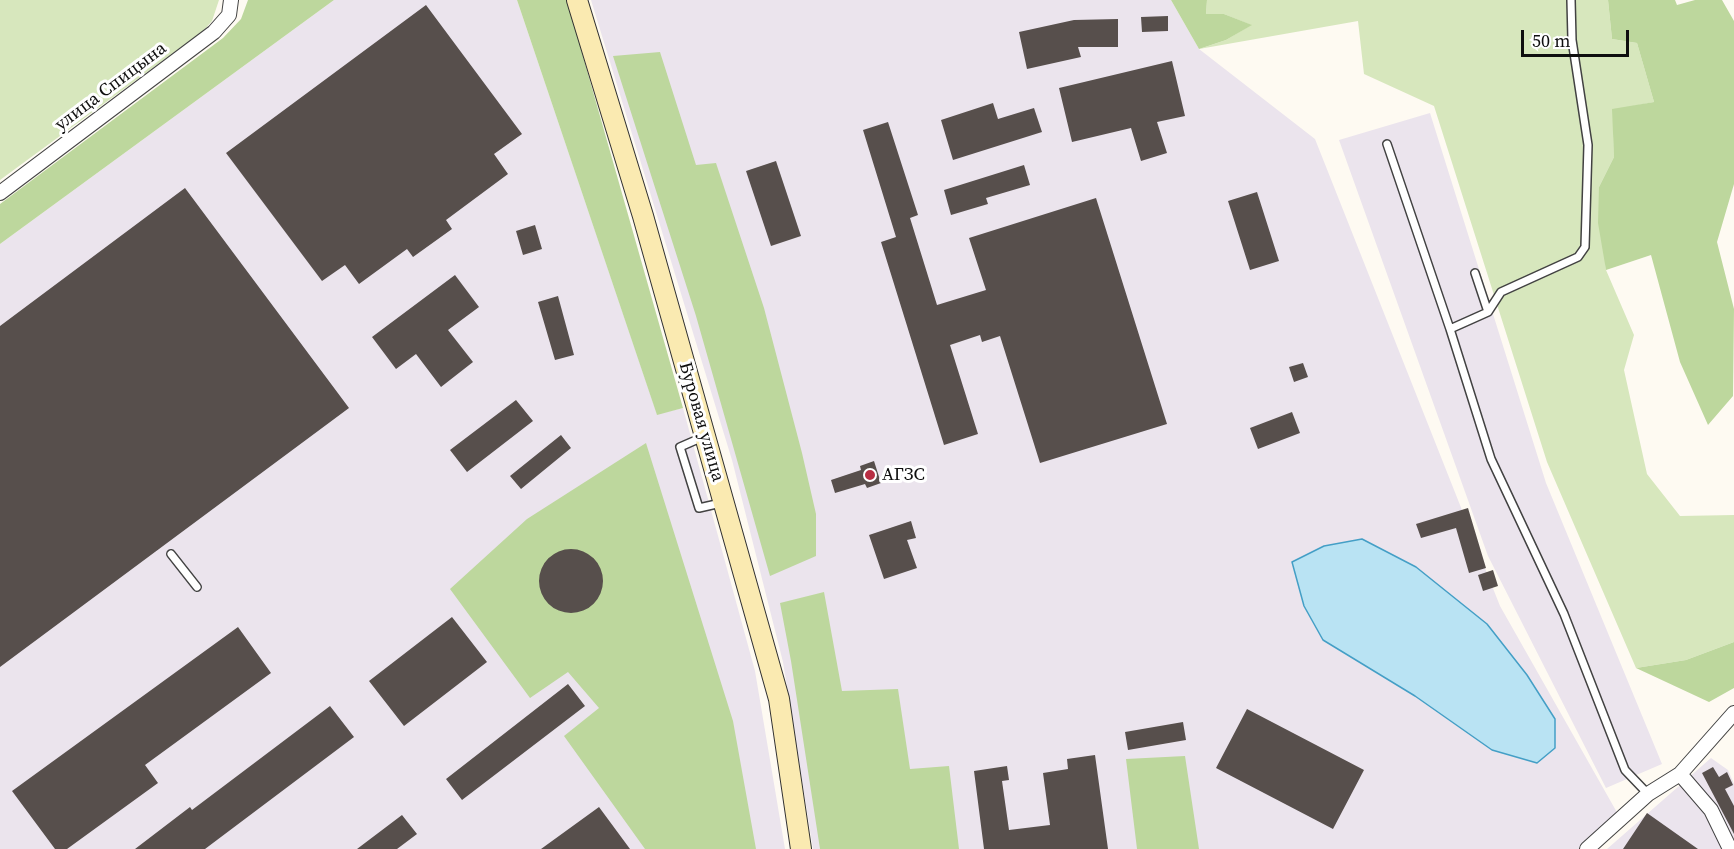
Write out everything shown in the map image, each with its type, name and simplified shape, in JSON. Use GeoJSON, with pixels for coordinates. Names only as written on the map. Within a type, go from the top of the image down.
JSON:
{"type":"FeatureCollection","features":[{"type":"Feature","properties":{"kind":"main road","name":"Буровая улица"},"geometry":{"type":"LineString","coordinates":[[577,0],[620,136],[779,699],[801,849]]}},
{"type":"Feature","properties":{"kind":"street","name":"улица Спицына"},"geometry":{"type":"LineString","coordinates":[[0,193],[214,32],[229,15],[231,0]]}},
{"type":"Feature","properties":{"kind":"street"},"geometry":{"type":"LineString","coordinates":[[1587,849],[1648,794],[1680,774],[1734,713]]}},
{"type":"Feature","properties":{"kind":"street"},"geometry":{"type":"LineString","coordinates":[[1680,774],[1711,810],[1730,849]]}},
{"type":"Feature","properties":{"kind":"lane"},"geometry":{"type":"LineString","coordinates":[[1450,329],[1488,312],[1502,292],[1578,257],[1585,247],[1588,145],[1572,40],[1571,0]]}},
{"type":"Feature","properties":{"kind":"lane"},"geometry":{"type":"LineString","coordinates":[[1387,144],[1450,329],[1491,459],[1564,614],[1625,770],[1648,794]]}},
{"type":"Feature","properties":{"kind":"lane"},"geometry":{"type":"LineString","coordinates":[[1475,273],[1488,312]]}},
{"type":"Feature","properties":{"kind":"lane"},"geometry":{"type":"LineString","coordinates":[[705,436],[680,447],[699,508],[724,502]]}},
{"type":"Feature","properties":{"kind":"lane"},"geometry":{"type":"LineString","coordinates":[[171,554],[197,586]]}},
{"type":"Feature","properties":{"kind":"shaded area"},"geometry":{"type":"Polygon","coordinates":[[[334,0],[517,0],[657,414],[683,408],[755,671],[785,849],[0,849],[0,244],[334,0]]]}},
{"type":"Feature","properties":{"kind":"shaded area"},"geometry":{"type":"Polygon","coordinates":[[[591,0],[1171,0],[1199,49],[1315,139],[1500,606],[1623,823],[1593,849],[813,849],[783,662],[732,460],[591,0]]]}},
{"type":"Feature","properties":{"kind":"shaded area"},"geometry":{"type":"Polygon","coordinates":[[[1430,113],[1546,483],[1662,764],[1606,788],[1488,556],[1339,140],[1430,113]]]}},
{"type":"Feature","properties":{"kind":"shaded area"},"geometry":{"type":"Polygon","coordinates":[[[1711,758],[1728,770],[1734,784],[1734,849],[1607,849],[1711,758]]]}},
{"type":"Feature","properties":{"kind":"green space"},"geometry":{"type":"Polygon","coordinates":[[[0,0],[219,0],[212,21],[203,31],[0,180],[0,0]]]}},
{"type":"Feature","properties":{"kind":"green space"},"geometry":{"type":"Polygon","coordinates":[[[248,0],[334,0],[0,244],[0,204],[223,38],[241,19],[248,0]]]}},
{"type":"Feature","properties":{"kind":"green space"},"geometry":{"type":"Polygon","coordinates":[[[517,0],[567,0],[683,408],[657,415],[517,0]]]}},
{"type":"Feature","properties":{"kind":"green space"},"geometry":{"type":"Polygon","coordinates":[[[1171,0],[1207,0],[1206,14],[1224,14],[1252,25],[1226,40],[1199,49],[1171,0]]]}},
{"type":"Feature","properties":{"kind":"green space"},"geometry":{"type":"Polygon","coordinates":[[[1207,0],[1608,0],[1612,39],[1637,43],[1654,102],[1613,110],[1614,157],[1599,187],[1606,270],[1634,335],[1624,370],[1647,474],[1680,516],[1734,515],[1734,642],[1686,660],[1636,668],[1547,462],[1434,106],[1364,74],[1358,21],[1199,49],[1226,40],[1251,25],[1224,14],[1206,14],[1207,0]]]}},
{"type":"Feature","properties":{"kind":"green space"},"geometry":{"type":"Polygon","coordinates":[[[1608,0],[1675,0],[1677,5],[1695,0],[1722,0],[1734,21],[1734,184],[1717,242],[1734,309],[1733,396],[1708,425],[1680,362],[1651,255],[1606,270],[1598,223],[1599,187],[1614,157],[1612,109],[1654,102],[1637,43],[1612,39],[1608,0]]]}},
{"type":"Feature","properties":{"kind":"green space"},"geometry":{"type":"Polygon","coordinates":[[[660,52],[696,165],[716,163],[764,308],[816,514],[816,556],[770,576],[696,316],[613,56],[660,52]]]}},
{"type":"Feature","properties":{"kind":"green space"},"geometry":{"type":"Polygon","coordinates":[[[646,443],[733,721],[756,849],[645,849],[564,736],[599,708],[568,672],[530,698],[450,589],[527,519],[646,443]]]}},
{"type":"Feature","properties":{"kind":"green space"},"geometry":{"type":"Polygon","coordinates":[[[824,592],[842,691],[898,689],[910,769],[949,766],[959,849],[820,849],[780,603],[824,592]]]}},
{"type":"Feature","properties":{"kind":"green space"},"geometry":{"type":"Polygon","coordinates":[[[1734,642],[1734,688],[1709,702],[1636,668],[1686,660],[1734,642]]]}},
{"type":"Feature","properties":{"kind":"green space"},"geometry":{"type":"Polygon","coordinates":[[[1185,756],[1199,849],[1137,849],[1126,759],[1185,756]]]}},
{"type":"Feature","properties":{"kind":"water"},"geometry":{"type":"Polygon","coordinates":[[[1362,539],[1416,567],[1487,624],[1527,675],[1555,719],[1555,748],[1537,763],[1492,750],[1415,696],[1323,640],[1304,606],[1292,562],[1324,546],[1362,539]]]}},
{"type":"Feature","properties":{"kind":"building"},"geometry":{"type":"Polygon","coordinates":[[[426,5],[522,134],[494,154],[508,174],[446,220],[452,229],[413,257],[407,249],[359,284],[345,265],[322,281],[226,153],[426,5]]]}},
{"type":"Feature","properties":{"kind":"building"},"geometry":{"type":"Polygon","coordinates":[[[1168,16],[1168,31],[1142,32],[1141,17],[1168,16]]]}},
{"type":"Feature","properties":{"kind":"building"},"geometry":{"type":"Polygon","coordinates":[[[1118,19],[1118,47],[1078,47],[1081,57],[1027,69],[1019,32],[1074,20],[1118,19]]]}},
{"type":"Feature","properties":{"kind":"building"},"geometry":{"type":"Polygon","coordinates":[[[1172,61],[1185,116],[1157,122],[1167,153],[1141,161],[1131,128],[1072,142],[1059,88],[1172,61]]]}},
{"type":"Feature","properties":{"kind":"building"},"geometry":{"type":"Polygon","coordinates":[[[993,103],[998,119],[1034,108],[1042,132],[953,160],[941,120],[993,103]]]}},
{"type":"Feature","properties":{"kind":"building"},"geometry":{"type":"Polygon","coordinates":[[[888,122],[918,215],[910,218],[937,305],[986,290],[969,238],[1096,198],[1167,424],[1040,463],[1000,336],[982,342],[980,335],[950,345],[978,434],[944,445],[881,242],[896,237],[863,130],[888,122]]]}},
{"type":"Feature","properties":{"kind":"building"},"geometry":{"type":"Polygon","coordinates":[[[776,161],[801,236],[771,246],[746,171],[776,161]]]}},
{"type":"Feature","properties":{"kind":"building"},"geometry":{"type":"Polygon","coordinates":[[[1024,165],[1030,185],[986,198],[988,204],[951,215],[944,190],[1024,165]]]}},
{"type":"Feature","properties":{"kind":"building"},"geometry":{"type":"Polygon","coordinates":[[[185,188],[349,408],[0,667],[0,326],[185,188]]]}},
{"type":"Feature","properties":{"kind":"building"},"geometry":{"type":"Polygon","coordinates":[[[1257,192],[1279,261],[1250,270],[1228,201],[1257,192]]]}},
{"type":"Feature","properties":{"kind":"building"},"geometry":{"type":"Polygon","coordinates":[[[535,225],[542,249],[523,255],[516,231],[535,225]]]}},
{"type":"Feature","properties":{"kind":"building"},"geometry":{"type":"Polygon","coordinates":[[[455,275],[479,307],[448,330],[473,362],[441,387],[416,354],[396,369],[372,337],[455,275]]]}},
{"type":"Feature","properties":{"kind":"building"},"geometry":{"type":"Polygon","coordinates":[[[558,296],[574,355],[555,360],[538,302],[558,296]]]}},
{"type":"Feature","properties":{"kind":"building"},"geometry":{"type":"Polygon","coordinates":[[[1303,363],[1308,377],[1294,382],[1289,367],[1303,363]]]}},
{"type":"Feature","properties":{"kind":"building"},"geometry":{"type":"Polygon","coordinates":[[[516,400],[533,421],[467,472],[450,450],[516,400]]]}},
{"type":"Feature","properties":{"kind":"building"},"geometry":{"type":"Polygon","coordinates":[[[1292,412],[1300,433],[1258,449],[1250,428],[1292,412]]]}},
{"type":"Feature","properties":{"kind":"building"},"geometry":{"type":"Polygon","coordinates":[[[561,435],[571,448],[521,489],[510,476],[561,435]]]}},
{"type":"Feature","properties":{"kind":"building"},"geometry":{"type":"Polygon","coordinates":[[[874,461],[881,483],[867,488],[865,484],[835,493],[831,480],[861,470],[860,466],[874,461]]]}},
{"type":"Feature","properties":{"kind":"building"},"geometry":{"type":"Polygon","coordinates":[[[1468,508],[1486,568],[1469,573],[1456,528],[1421,538],[1416,524],[1468,508]]]}},
{"type":"Feature","properties":{"kind":"building"},"geometry":{"type":"Polygon","coordinates":[[[911,521],[916,538],[907,540],[917,568],[884,579],[869,535],[911,521]]]}},
{"type":"Feature","properties":{"kind":"building"},"geometry":{"type":"Polygon","coordinates":[[[571,549],[583,551],[594,558],[601,569],[603,581],[601,593],[594,604],[583,611],[571,613],[559,611],[548,604],[541,593],[539,581],[541,569],[548,558],[559,551],[571,549]]]}},
{"type":"Feature","properties":{"kind":"building"},"geometry":{"type":"Polygon","coordinates":[[[1493,570],[1498,586],[1483,591],[1478,575],[1493,570]]]}},
{"type":"Feature","properties":{"kind":"building"},"geometry":{"type":"Polygon","coordinates":[[[452,617],[487,662],[404,726],[369,681],[452,617]]]}},
{"type":"Feature","properties":{"kind":"building"},"geometry":{"type":"Polygon","coordinates":[[[238,627],[271,673],[145,765],[158,783],[67,849],[55,849],[12,791],[238,627]]]}},
{"type":"Feature","properties":{"kind":"building"},"geometry":{"type":"Polygon","coordinates":[[[568,684],[585,706],[462,800],[446,779],[568,684]]]}},
{"type":"Feature","properties":{"kind":"building"},"geometry":{"type":"Polygon","coordinates":[[[330,706],[354,737],[205,849],[135,849],[190,807],[192,810],[330,706]]]}},
{"type":"Feature","properties":{"kind":"building"},"geometry":{"type":"Polygon","coordinates":[[[1247,709],[1364,770],[1333,829],[1216,768],[1247,709]]]}},
{"type":"Feature","properties":{"kind":"building"},"geometry":{"type":"Polygon","coordinates":[[[1183,722],[1186,740],[1128,750],[1125,732],[1183,722]]]}},
{"type":"Feature","properties":{"kind":"building"},"geometry":{"type":"Polygon","coordinates":[[[1095,755],[1108,849],[984,849],[974,771],[1007,766],[1009,780],[1002,781],[1009,830],[1050,825],[1043,773],[1068,769],[1067,759],[1095,755]]]}},
{"type":"Feature","properties":{"kind":"building"},"geometry":{"type":"Polygon","coordinates":[[[1713,767],[1719,777],[1727,772],[1733,785],[1725,789],[1734,806],[1734,834],[1702,773],[1713,767]]]}},
{"type":"Feature","properties":{"kind":"building"},"geometry":{"type":"Polygon","coordinates":[[[599,807],[630,849],[541,849],[599,807]]]}},
{"type":"Feature","properties":{"kind":"building"},"geometry":{"type":"Polygon","coordinates":[[[1647,813],[1698,849],[1623,849],[1647,813]]]}},
{"type":"Feature","properties":{"kind":"building"},"geometry":{"type":"Polygon","coordinates":[[[402,815],[417,834],[397,849],[357,849],[402,815]]]}},
{"type":"Feature","properties":{"kind":"place","name":"АГЗС"},"geometry":{"type":"Point","coordinates":[870,475]}}]}
